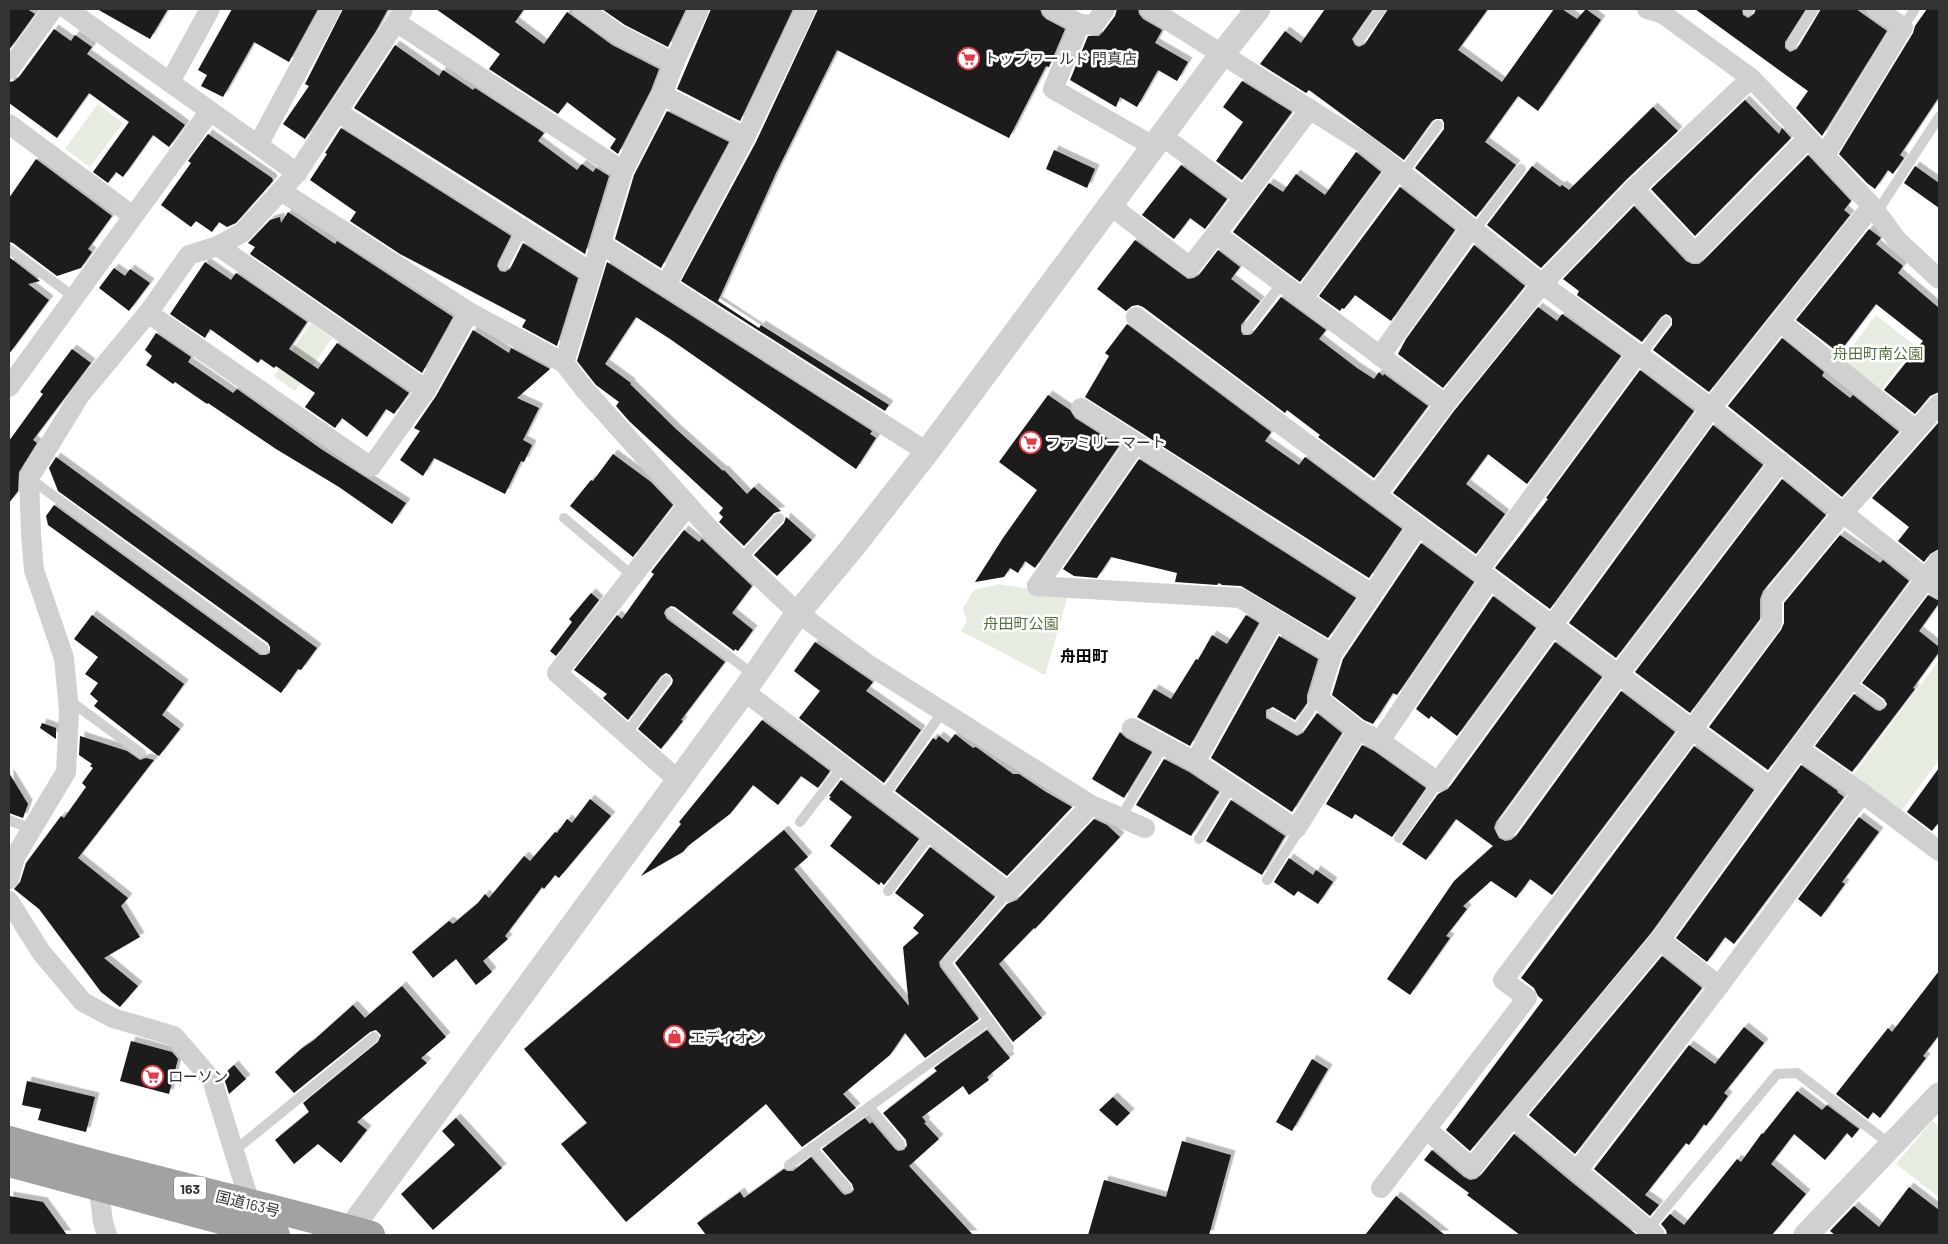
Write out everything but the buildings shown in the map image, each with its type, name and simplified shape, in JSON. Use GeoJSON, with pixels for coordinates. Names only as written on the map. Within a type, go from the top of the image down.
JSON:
{"type":"FeatureCollection","features":[{"type":"Feature","properties":{"kind":"highway","name":"国道163号"},"geometry":{"type":"LineString","coordinates":[[9,1140],[98,1177],[276,1235]]}},
{"type":"Feature","properties":{"kind":"highway","name":"国道163号"},"geometry":{"type":"LineString","coordinates":[[9,1163],[250,1202],[355,1233]]}},
{"type":"Feature","properties":{"kind":"street"},"geometry":{"type":"LineString","coordinates":[[9,70],[53,9]]}},
{"type":"Feature","properties":{"kind":"street"},"geometry":{"type":"LineString","coordinates":[[66,9],[298,173]]}},
{"type":"Feature","properties":{"kind":"street"},"geometry":{"type":"LineString","coordinates":[[170,82],[210,9]]}},
{"type":"Feature","properties":{"kind":"street"},"geometry":{"type":"LineString","coordinates":[[258,145],[330,9]]}},
{"type":"Feature","properties":{"kind":"street"},"geometry":{"type":"LineString","coordinates":[[582,9],[619,35],[674,64]]}},
{"type":"Feature","properties":{"kind":"street"},"geometry":{"type":"LineString","coordinates":[[564,363],[622,171],[662,95],[699,9]]}},
{"type":"Feature","properties":{"kind":"street"},"geometry":{"type":"LineString","coordinates":[[666,285],[744,137],[806,9]]}},
{"type":"Feature","properties":{"kind":"street"},"geometry":{"type":"LineString","coordinates":[[1052,9],[1080,24],[1094,25],[1105,9]]}},
{"type":"Feature","properties":{"kind":"street"},"geometry":{"type":"LineString","coordinates":[[1150,9],[1223,53],[1365,144],[1542,284],[1711,408],[1933,584]]}},
{"type":"Feature","properties":{"kind":"street"},"geometry":{"type":"LineString","coordinates":[[355,1233],[798,613],[927,452],[1157,141],[1258,9]]}},
{"type":"Feature","properties":{"kind":"street"},"geometry":{"type":"LineString","coordinates":[[1647,9],[1663,14],[1750,78],[1875,209],[1897,240],[1939,279]]}},
{"type":"Feature","properties":{"kind":"street"},"geometry":{"type":"LineString","coordinates":[[1825,155],[1903,27],[1876,9]]}},
{"type":"Feature","properties":{"kind":"street"},"geometry":{"type":"LineString","coordinates":[[9,879],[15,857],[66,772],[68,700],[64,658],[34,570],[30,534],[29,478],[80,395],[148,313],[189,256],[218,246],[243,232],[298,173],[400,16],[622,171]]}},
{"type":"Feature","properties":{"kind":"street"},"geometry":{"type":"LineString","coordinates":[[1080,24],[1053,88],[1157,141],[1244,197]]}},
{"type":"Feature","properties":{"kind":"street"},"geometry":{"type":"LineString","coordinates":[[1376,495],[1445,404],[1542,284],[1634,189],[1750,78]]}},
{"type":"Feature","properties":{"kind":"street"},"geometry":{"type":"LineString","coordinates":[[662,95],[744,137]]}},
{"type":"Feature","properties":{"kind":"street"},"geometry":{"type":"LineString","coordinates":[[1110,205],[1190,267],[1310,109]]}},
{"type":"Feature","properties":{"kind":"street"},"geometry":{"type":"LineString","coordinates":[[10,381],[210,111]]}},
{"type":"Feature","properties":{"kind":"street"},"geometry":{"type":"LineString","coordinates":[[337,112],[592,273]]}},
{"type":"Feature","properties":{"kind":"street"},"geometry":{"type":"LineString","coordinates":[[9,124],[133,216]]}},
{"type":"Feature","properties":{"kind":"street"},"geometry":{"type":"LineString","coordinates":[[1634,189],[1695,253],[1808,138]]}},
{"type":"Feature","properties":{"kind":"street"},"geometry":{"type":"LineString","coordinates":[[1302,298],[1400,172]]}},
{"type":"Feature","properties":{"kind":"street"},"geometry":{"type":"LineString","coordinates":[[281,191],[469,312],[564,363],[585,390],[715,535],[798,613],[869,665],[1092,805],[1145,828]]}},
{"type":"Feature","properties":{"kind":"street"},"geometry":{"type":"LineString","coordinates":[[1418,526],[1332,654],[1318,699],[1358,730],[1380,742],[1438,782],[1711,408],[1875,209]]}},
{"type":"Feature","properties":{"kind":"street"},"geometry":{"type":"LineString","coordinates":[[1380,356],[1472,230]]}},
{"type":"Feature","properties":{"kind":"street"},"geometry":{"type":"LineString","coordinates":[[1216,234],[1445,404]]}},
{"type":"Feature","properties":{"kind":"street"},"geometry":{"type":"LineString","coordinates":[[601,244],[927,452]]}},
{"type":"Feature","properties":{"kind":"street"},"geometry":{"type":"LineString","coordinates":[[218,246],[426,390]]}},
{"type":"Feature","properties":{"kind":"street"},"geometry":{"type":"LineString","coordinates":[[148,313],[370,467],[426,390],[469,312]]}},
{"type":"Feature","properties":{"kind":"street"},"geometry":{"type":"LineString","coordinates":[[1136,317],[1770,787]]}},
{"type":"Feature","properties":{"kind":"street"},"geometry":{"type":"LineString","coordinates":[[1780,322],[1916,430]]}},
{"type":"Feature","properties":{"kind":"street"},"geometry":{"type":"LineString","coordinates":[[1380,742],[1484,575],[1638,355]]}},
{"type":"Feature","properties":{"kind":"street"},"geometry":{"type":"LineString","coordinates":[[1381,1188],[1527,998],[1502,980],[1772,623],[1772,599],[1843,513],[1939,404]]}},
{"type":"Feature","properties":{"kind":"street"},"geometry":{"type":"LineString","coordinates":[[1081,408],[1372,594]]}},
{"type":"Feature","properties":{"kind":"street"},"geometry":{"type":"LineString","coordinates":[[1135,444],[1037,586],[1240,598],[1332,654]]}},
{"type":"Feature","properties":{"kind":"street"},"geometry":{"type":"LineString","coordinates":[[1506,829],[1618,675],[1780,462]]}},
{"type":"Feature","properties":{"kind":"street"},"geometry":{"type":"LineString","coordinates":[[678,780],[557,673],[688,505]]}},
{"type":"Feature","properties":{"kind":"street"},"geometry":{"type":"LineString","coordinates":[[1426,1128],[1472,1168],[1512,1117],[1660,940],[1770,787],[1849,682],[1933,584],[1939,561]]}},
{"type":"Feature","properties":{"kind":"street"},"geometry":{"type":"LineString","coordinates":[[1195,762],[1275,619]]}},
{"type":"Feature","properties":{"kind":"street"},"geometry":{"type":"LineString","coordinates":[[749,683],[843,766],[1008,892],[1092,805]]}},
{"type":"Feature","properties":{"kind":"street"},"geometry":{"type":"LineString","coordinates":[[1132,728],[1195,762],[1296,829],[1358,730]]}},
{"type":"Feature","properties":{"kind":"street"},"geometry":{"type":"LineString","coordinates":[[1798,749],[1937,846]]}},
{"type":"Feature","properties":{"kind":"street"},"geometry":{"type":"LineString","coordinates":[[1577,1170],[1719,986],[1862,793]]}},
{"type":"Feature","properties":{"kind":"street"},"geometry":{"type":"LineString","coordinates":[[9,901],[42,952],[83,1002],[113,1018],[174,1036],[212,1080],[250,1202]]}},
{"type":"Feature","properties":{"kind":"street"},"geometry":{"type":"LineString","coordinates":[[1660,940],[1719,986]]}},
{"type":"Feature","properties":{"kind":"street"},"geometry":{"type":"LineString","coordinates":[[1806,1235],[1939,1095]]}},
{"type":"Feature","properties":{"kind":"street"},"geometry":{"type":"LineString","coordinates":[[1512,1117],[1652,1232]]}},
{"type":"Feature","properties":{"kind":"street"},"geometry":{"type":"LineString","coordinates":[[98,1177],[103,1222],[107,1235]]}},
{"type":"Feature","properties":{"kind":"lane"},"geometry":{"type":"LineString","coordinates":[[1360,40],[1381,9]]}},
{"type":"Feature","properties":{"kind":"lane"},"geometry":{"type":"LineString","coordinates":[[1791,45],[1814,9]]}},
{"type":"Feature","properties":{"kind":"lane"},"geometry":{"type":"LineString","coordinates":[[1903,27],[1915,9]]}},
{"type":"Feature","properties":{"kind":"lane"},"geometry":{"type":"LineString","coordinates":[[1875,209],[1939,117]]}},
{"type":"Feature","properties":{"kind":"lane"},"geometry":{"type":"LineString","coordinates":[[1400,172],[1438,125]]}},
{"type":"Feature","properties":{"kind":"lane"},"geometry":{"type":"LineString","coordinates":[[1472,230],[1520,169]]}},
{"type":"Feature","properties":{"kind":"lane"},"geometry":{"type":"LineString","coordinates":[[504,265],[522,230]]}},
{"type":"Feature","properties":{"kind":"lane"},"geometry":{"type":"LineString","coordinates":[[9,249],[74,297]]}},
{"type":"Feature","properties":{"kind":"lane"},"geometry":{"type":"LineString","coordinates":[[1247,329],[1282,283]]}},
{"type":"Feature","properties":{"kind":"lane"},"geometry":{"type":"LineString","coordinates":[[1638,355],[1666,321]]}},
{"type":"Feature","properties":{"kind":"lane"},"geometry":{"type":"LineString","coordinates":[[29,478],[264,650]]}},
{"type":"Feature","properties":{"kind":"lane"},"geometry":{"type":"LineString","coordinates":[[564,518],[633,576]]}},
{"type":"Feature","properties":{"kind":"lane"},"geometry":{"type":"LineString","coordinates":[[741,559],[779,518]]}},
{"type":"Feature","properties":{"kind":"lane"},"geometry":{"type":"LineString","coordinates":[[671,612],[749,683]]}},
{"type":"Feature","properties":{"kind":"lane"},"geometry":{"type":"LineString","coordinates":[[626,734],[666,680]]}},
{"type":"Feature","properties":{"kind":"lane"},"geometry":{"type":"LineString","coordinates":[[1849,682],[1880,704]]}},
{"type":"Feature","properties":{"kind":"lane"},"geometry":{"type":"LineString","coordinates":[[1272,714],[1297,729],[1318,699]]}},
{"type":"Feature","properties":{"kind":"lane"},"geometry":{"type":"LineString","coordinates":[[68,700],[141,753]]}},
{"type":"Feature","properties":{"kind":"lane"},"geometry":{"type":"LineString","coordinates":[[883,797],[943,711]]}},
{"type":"Feature","properties":{"kind":"lane"},"geometry":{"type":"LineString","coordinates":[[1121,818],[1164,745]]}},
{"type":"Feature","properties":{"kind":"lane"},"geometry":{"type":"LineString","coordinates":[[800,822],[843,766]]}},
{"type":"Feature","properties":{"kind":"lane"},"geometry":{"type":"LineString","coordinates":[[1399,838],[1438,782]]}},
{"type":"Feature","properties":{"kind":"lane"},"geometry":{"type":"LineString","coordinates":[[1199,839],[1231,786]]}},
{"type":"Feature","properties":{"kind":"lane"},"geometry":{"type":"LineString","coordinates":[[9,820],[31,830]]}},
{"type":"Feature","properties":{"kind":"lane"},"geometry":{"type":"LineString","coordinates":[[1267,880],[1296,835],[1296,829]]}},
{"type":"Feature","properties":{"kind":"lane"},"geometry":{"type":"LineString","coordinates":[[888,891],[931,834]]}},
{"type":"Feature","properties":{"kind":"lane"},"geometry":{"type":"LineString","coordinates":[[1008,892],[946,963],[1010,1048]]}},
{"type":"Feature","properties":{"kind":"lane"},"geometry":{"type":"LineString","coordinates":[[789,1165],[989,1020]]}},
{"type":"Feature","properties":{"kind":"lane"},"geometry":{"type":"LineString","coordinates":[[234,1151],[374,1037]]}},
{"type":"Feature","properties":{"kind":"lane"},"geometry":{"type":"LineString","coordinates":[[1652,1232],[1777,1074],[1797,1073],[1892,1146]]}},
{"type":"Feature","properties":{"kind":"lane"},"geometry":{"type":"LineString","coordinates":[[869,1107],[900,1144]]}},
{"type":"Feature","properties":{"kind":"lane"},"geometry":{"type":"LineString","coordinates":[[812,1148],[847,1188]]}},
{"type":"Feature","properties":{"kind":"green space"},"geometry":{"type":"Polygon","coordinates":[[[98,104],[123,123],[90,167],[65,149],[98,104]]]}},
{"type":"Feature","properties":{"kind":"green space","name":"舟田町南公園"},"geometry":{"type":"Polygon","coordinates":[[[1876,315],[1915,346],[1881,390],[1842,360],[1876,315]]]}},
{"type":"Feature","properties":{"kind":"green space"},"geometry":{"type":"Polygon","coordinates":[[[311,323],[332,338],[295,391],[274,376],[311,323]]]}},
{"type":"Feature","properties":{"kind":"green space","name":"舟田町公園"},"geometry":{"type":"Polygon","coordinates":[[[999,584],[1068,595],[1045,675],[961,631],[967,622],[963,608],[974,590],[999,584]]]}},
{"type":"Feature","properties":{"kind":"green space"},"geometry":{"type":"Polygon","coordinates":[[[1939,660],[1939,760],[1899,814],[1851,778],[1939,660]]]}},
{"type":"Feature","properties":{"kind":"green space"},"geometry":{"type":"Polygon","coordinates":[[[1932,1121],[1939,1126],[1939,1197],[1896,1164],[1932,1121]]]}},
{"type":"Feature","properties":{"kind":"place","name":"トップワールド 門真店"},"geometry":{"type":"Point","coordinates":[968,58]}},
{"type":"Feature","properties":{"kind":"place","name":"ファミリーマート"},"geometry":{"type":"Point","coordinates":[1030,442]}},
{"type":"Feature","properties":{"kind":"place","name":"エディオン"},"geometry":{"type":"Point","coordinates":[674,1037]}},
{"type":"Feature","properties":{"kind":"place","name":"ローソン"},"geometry":{"type":"Point","coordinates":[152,1076]}},
{"type":"Feature","properties":{"kind":"district","name":"舟田町"},"geometry":{"type":"Point","coordinates":[1084,655]}}]}
